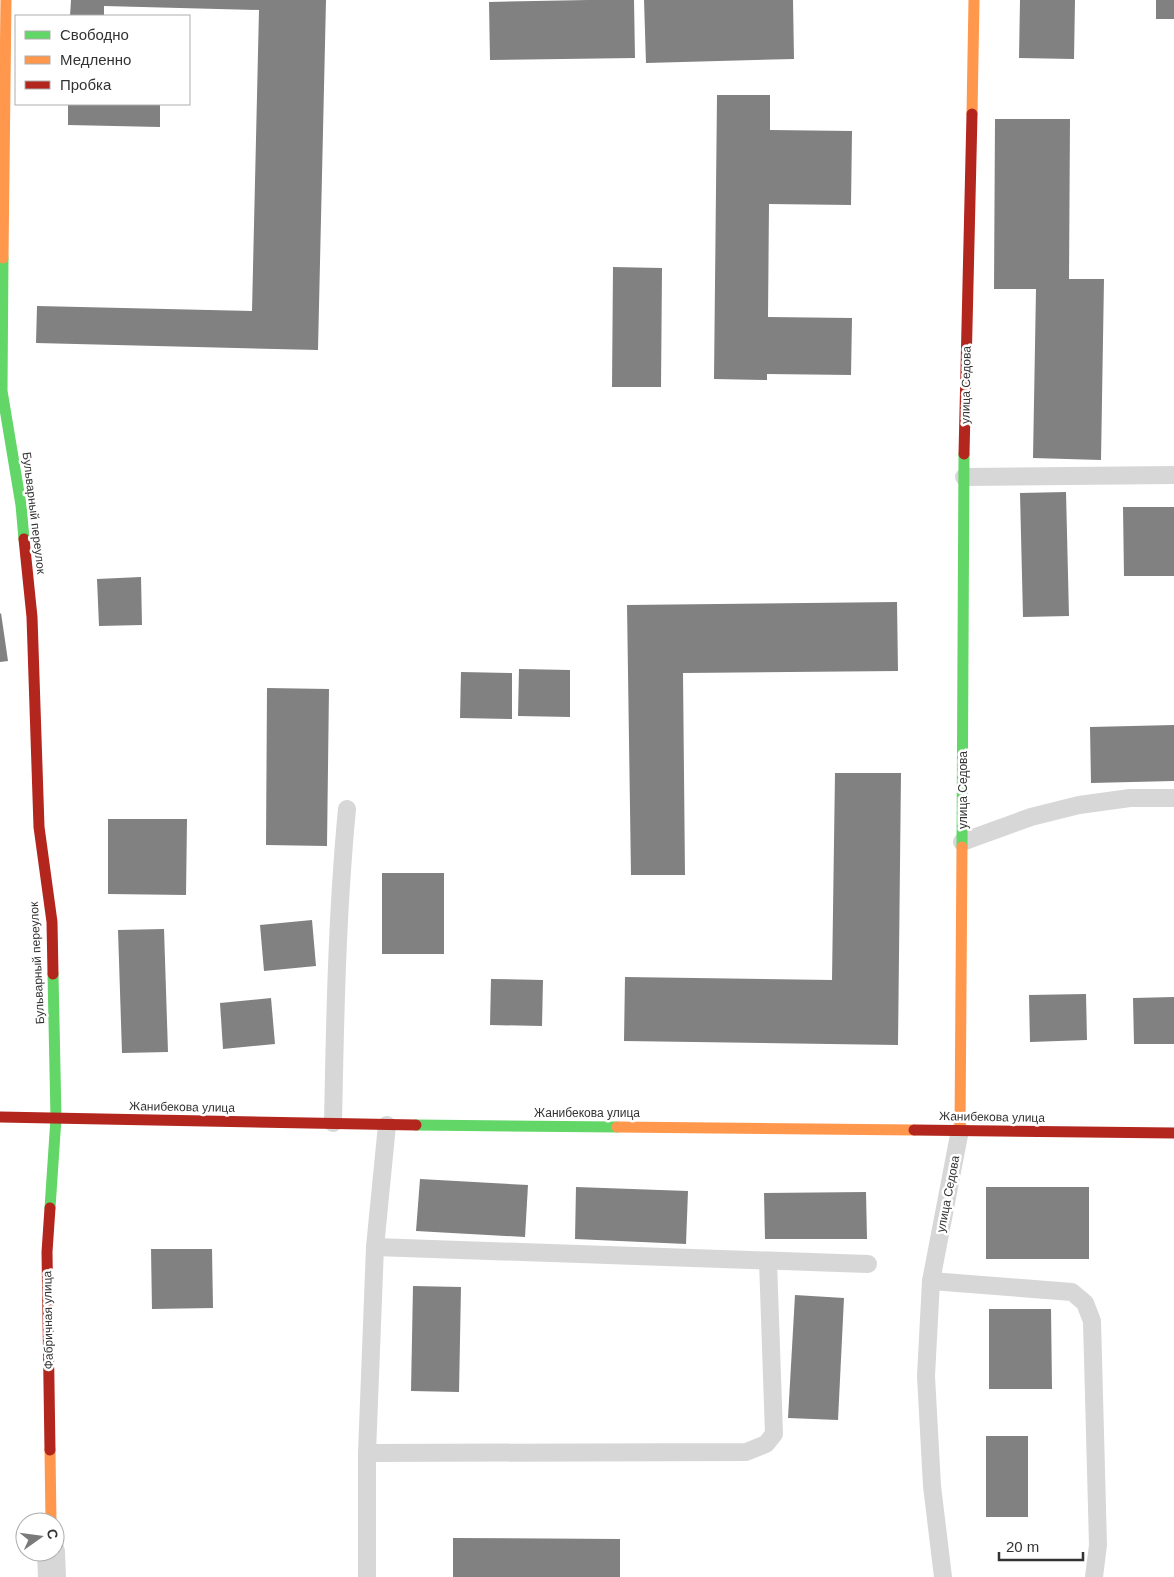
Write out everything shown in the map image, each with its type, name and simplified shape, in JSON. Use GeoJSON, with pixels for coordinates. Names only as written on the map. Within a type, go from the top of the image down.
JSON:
{"type":"FeatureCollection","features":[{"type":"Feature","properties":{"kind":"street","name":"Бульварный переулок"},"geometry":{"type":"LineString","coordinates":[[6,0],[2,390],[21,505],[32,617],[39,827],[52,922],[56,1118]]}},
{"type":"Feature","properties":{"kind":"street","name":"улица Седова"},"geometry":{"type":"LineString","coordinates":[[960,1130],[964,477],[974,0]]}},
{"type":"Feature","properties":{"kind":"street","name":"Жанибекова улица"},"geometry":{"type":"LineString","coordinates":[[0,1117],[387,1125],[1174,1133]]}},
{"type":"Feature","properties":{"kind":"street","name":"Фабричная улица"},"geometry":{"type":"LineString","coordinates":[[51,1512],[47,1252],[56,1118]]}},
{"type":"Feature","properties":{"kind":"street"},"geometry":{"type":"LineString","coordinates":[[51,1562],[52,1577]]}},
{"type":"Feature","properties":{"kind":"lane"},"geometry":{"type":"LineString","coordinates":[[964,477],[1174,475]]}},
{"type":"Feature","properties":{"kind":"lane"},"geometry":{"type":"LineString","coordinates":[[962,842],[1031,817],[1079,805],[1130,798],[1174,798]]}},
{"type":"Feature","properties":{"kind":"lane"},"geometry":{"type":"LineString","coordinates":[[332,1123],[337,948],[341,868],[347,809]]}},
{"type":"Feature","properties":{"kind":"lane"},"geometry":{"type":"LineString","coordinates":[[367,1577],[367,1453],[375,1247],[387,1125]]}},
{"type":"Feature","properties":{"kind":"lane","name":"улица Седова"},"geometry":{"type":"LineString","coordinates":[[944,1577],[932,1486],[926,1376],[931,1281],[960,1130]]}},
{"type":"Feature","properties":{"kind":"lane"},"geometry":{"type":"LineString","coordinates":[[375,1247],[868,1264]]}},
{"type":"Feature","properties":{"kind":"lane"},"geometry":{"type":"LineString","coordinates":[[367,1453],[746,1452],[766,1444],[774,1434],[768,1260]]}},
{"type":"Feature","properties":{"kind":"lane"},"geometry":{"type":"LineString","coordinates":[[931,1281],[1072,1292],[1085,1302],[1092,1320],[1098,1545],[1094,1577]]}},
{"type":"Feature","properties":{"kind":"building"},"geometry":{"type":"Polygon","coordinates":[[[71,0],[326,0],[318,350],[36,343],[37,306],[252,311],[259,10],[104,6],[104,15],[70,15],[71,0]]]}},
{"type":"Feature","properties":{"kind":"building"},"geometry":{"type":"Polygon","coordinates":[[[634,0],[635,58],[490,60],[489,2],[634,0]]]}},
{"type":"Feature","properties":{"kind":"building"},"geometry":{"type":"Polygon","coordinates":[[[644,0],[793,0],[794,59],[646,63],[644,0]]]}},
{"type":"Feature","properties":{"kind":"building"},"geometry":{"type":"Polygon","coordinates":[[[1020,0],[1075,0],[1074,59],[1019,58],[1020,0]]]}},
{"type":"Feature","properties":{"kind":"building"},"geometry":{"type":"Polygon","coordinates":[[[1156,0],[1174,0],[1174,19],[1156,19],[1156,0]]]}},
{"type":"Feature","properties":{"kind":"building"},"geometry":{"type":"Polygon","coordinates":[[[717,95],[770,95],[770,130],[852,131],[851,205],[769,204],[768,317],[852,318],[851,375],[767,374],[767,380],[714,379],[717,95]]]}},
{"type":"Feature","properties":{"kind":"building"},"geometry":{"type":"Polygon","coordinates":[[[68,105],[160,105],[160,127],[68,125],[68,105]]]}},
{"type":"Feature","properties":{"kind":"building"},"geometry":{"type":"Polygon","coordinates":[[[995,119],[1070,119],[1069,279],[1104,279],[1101,460],[1033,458],[1036,289],[994,289],[995,119]]]}},
{"type":"Feature","properties":{"kind":"building"},"geometry":{"type":"Polygon","coordinates":[[[613,267],[662,268],[661,387],[612,387],[613,267]]]}},
{"type":"Feature","properties":{"kind":"building"},"geometry":{"type":"Polygon","coordinates":[[[1066,492],[1069,616],[1023,617],[1020,493],[1066,492]]]}},
{"type":"Feature","properties":{"kind":"building"},"geometry":{"type":"Polygon","coordinates":[[[1123,507],[1174,507],[1174,576],[1124,576],[1123,507]]]}},
{"type":"Feature","properties":{"kind":"building"},"geometry":{"type":"Polygon","coordinates":[[[141,577],[142,625],[99,626],[97,579],[141,577]]]}},
{"type":"Feature","properties":{"kind":"building"},"geometry":{"type":"Polygon","coordinates":[[[897,602],[898,671],[683,673],[685,875],[631,875],[627,605],[897,602]]]}},
{"type":"Feature","properties":{"kind":"building"},"geometry":{"type":"Polygon","coordinates":[[[0,614],[8,661],[0,662],[0,614]]]}},
{"type":"Feature","properties":{"kind":"building"},"geometry":{"type":"Polygon","coordinates":[[[519,669],[570,670],[570,717],[518,716],[519,669]]]}},
{"type":"Feature","properties":{"kind":"building"},"geometry":{"type":"Polygon","coordinates":[[[461,672],[512,673],[512,719],[460,718],[461,672]]]}},
{"type":"Feature","properties":{"kind":"building"},"geometry":{"type":"Polygon","coordinates":[[[267,688],[329,689],[327,846],[266,845],[267,688]]]}},
{"type":"Feature","properties":{"kind":"building"},"geometry":{"type":"Polygon","coordinates":[[[1174,725],[1174,781],[1091,783],[1090,727],[1174,725]]]}},
{"type":"Feature","properties":{"kind":"building"},"geometry":{"type":"Polygon","coordinates":[[[835,773],[901,773],[898,1045],[624,1041],[625,977],[832,980],[835,773]]]}},
{"type":"Feature","properties":{"kind":"building"},"geometry":{"type":"Polygon","coordinates":[[[108,819],[187,819],[186,895],[108,894],[108,819]]]}},
{"type":"Feature","properties":{"kind":"building"},"geometry":{"type":"Polygon","coordinates":[[[382,873],[444,873],[444,954],[382,954],[382,873]]]}},
{"type":"Feature","properties":{"kind":"building"},"geometry":{"type":"Polygon","coordinates":[[[312,920],[316,966],[264,971],[260,925],[312,920]]]}},
{"type":"Feature","properties":{"kind":"building"},"geometry":{"type":"Polygon","coordinates":[[[164,929],[168,1052],[122,1053],[118,930],[164,929]]]}},
{"type":"Feature","properties":{"kind":"building"},"geometry":{"type":"Polygon","coordinates":[[[491,979],[543,980],[542,1026],[490,1025],[491,979]]]}},
{"type":"Feature","properties":{"kind":"building"},"geometry":{"type":"Polygon","coordinates":[[[1086,994],[1087,1040],[1030,1042],[1029,995],[1086,994]]]}},
{"type":"Feature","properties":{"kind":"building"},"geometry":{"type":"Polygon","coordinates":[[[1174,997],[1174,1044],[1134,1044],[1133,998],[1174,997]]]}},
{"type":"Feature","properties":{"kind":"building"},"geometry":{"type":"Polygon","coordinates":[[[271,998],[275,1044],[223,1049],[220,1003],[271,998]]]}},
{"type":"Feature","properties":{"kind":"building"},"geometry":{"type":"Polygon","coordinates":[[[420,1179],[528,1185],[525,1237],[416,1231],[420,1179]]]}},
{"type":"Feature","properties":{"kind":"building"},"geometry":{"type":"Polygon","coordinates":[[[576,1187],[688,1191],[686,1244],[575,1239],[576,1187]]]}},
{"type":"Feature","properties":{"kind":"building"},"geometry":{"type":"Polygon","coordinates":[[[986,1187],[1089,1187],[1089,1259],[986,1259],[986,1187]]]}},
{"type":"Feature","properties":{"kind":"building"},"geometry":{"type":"Polygon","coordinates":[[[866,1192],[867,1239],[765,1239],[764,1193],[866,1192]]]}},
{"type":"Feature","properties":{"kind":"building"},"geometry":{"type":"Polygon","coordinates":[[[151,1249],[212,1249],[213,1308],[152,1309],[151,1249]]]}},
{"type":"Feature","properties":{"kind":"building"},"geometry":{"type":"Polygon","coordinates":[[[413,1286],[461,1287],[459,1392],[411,1391],[413,1286]]]}},
{"type":"Feature","properties":{"kind":"building"},"geometry":{"type":"Polygon","coordinates":[[[795,1295],[844,1298],[838,1420],[788,1418],[795,1295]]]}},
{"type":"Feature","properties":{"kind":"building"},"geometry":{"type":"Polygon","coordinates":[[[989,1309],[1051,1309],[1052,1389],[989,1389],[989,1309]]]}},
{"type":"Feature","properties":{"kind":"building"},"geometry":{"type":"Polygon","coordinates":[[[986,1436],[1028,1436],[1028,1517],[986,1517],[986,1436]]]}},
{"type":"Feature","properties":{"kind":"building"},"geometry":{"type":"Polygon","coordinates":[[[453,1538],[620,1539],[620,1577],[453,1577],[453,1538]]]}},
{"type":"Feature","properties":{"kind":"traffic: fast"},"geometry":{"type":"LineString","coordinates":[[3,258],[2,391],[21,505],[24,539]]}},
{"type":"Feature","properties":{"kind":"traffic: fast"},"geometry":{"type":"LineString","coordinates":[[962,847],[964,454]]}},
{"type":"Feature","properties":{"kind":"traffic: fast"},"geometry":{"type":"LineString","coordinates":[[50,1208],[56,1118],[53,974]]}},
{"type":"Feature","properties":{"kind":"traffic: fast"},"geometry":{"type":"LineString","coordinates":[[416,1125],[617,1127]]}},
{"type":"Feature","properties":{"kind":"traffic: slow"},"geometry":{"type":"LineString","coordinates":[[3,258],[6,0]]}},
{"type":"Feature","properties":{"kind":"traffic: slow"},"geometry":{"type":"LineString","coordinates":[[972,114],[974,0]]}},
{"type":"Feature","properties":{"kind":"traffic: slow"},"geometry":{"type":"LineString","coordinates":[[960,1130],[962,847]]}},
{"type":"Feature","properties":{"kind":"traffic: slow"},"geometry":{"type":"LineString","coordinates":[[617,1127],[914,1130]]}},
{"type":"Feature","properties":{"kind":"traffic: slow"},"geometry":{"type":"LineString","coordinates":[[50,1450],[51,1512]]}},
{"type":"Feature","properties":{"kind":"traffic: jam"},"geometry":{"type":"LineString","coordinates":[[964,454],[972,114]]}},
{"type":"Feature","properties":{"kind":"traffic: jam"},"geometry":{"type":"LineString","coordinates":[[24,539],[32,617],[39,827],[52,922],[53,974]]}},
{"type":"Feature","properties":{"kind":"traffic: jam"},"geometry":{"type":"LineString","coordinates":[[0,1117],[416,1125]]}},
{"type":"Feature","properties":{"kind":"traffic: jam"},"geometry":{"type":"LineString","coordinates":[[914,1130],[1174,1133]]}},
{"type":"Feature","properties":{"kind":"traffic: jam"},"geometry":{"type":"LineString","coordinates":[[50,1208],[47,1252],[50,1450]]}}]}
